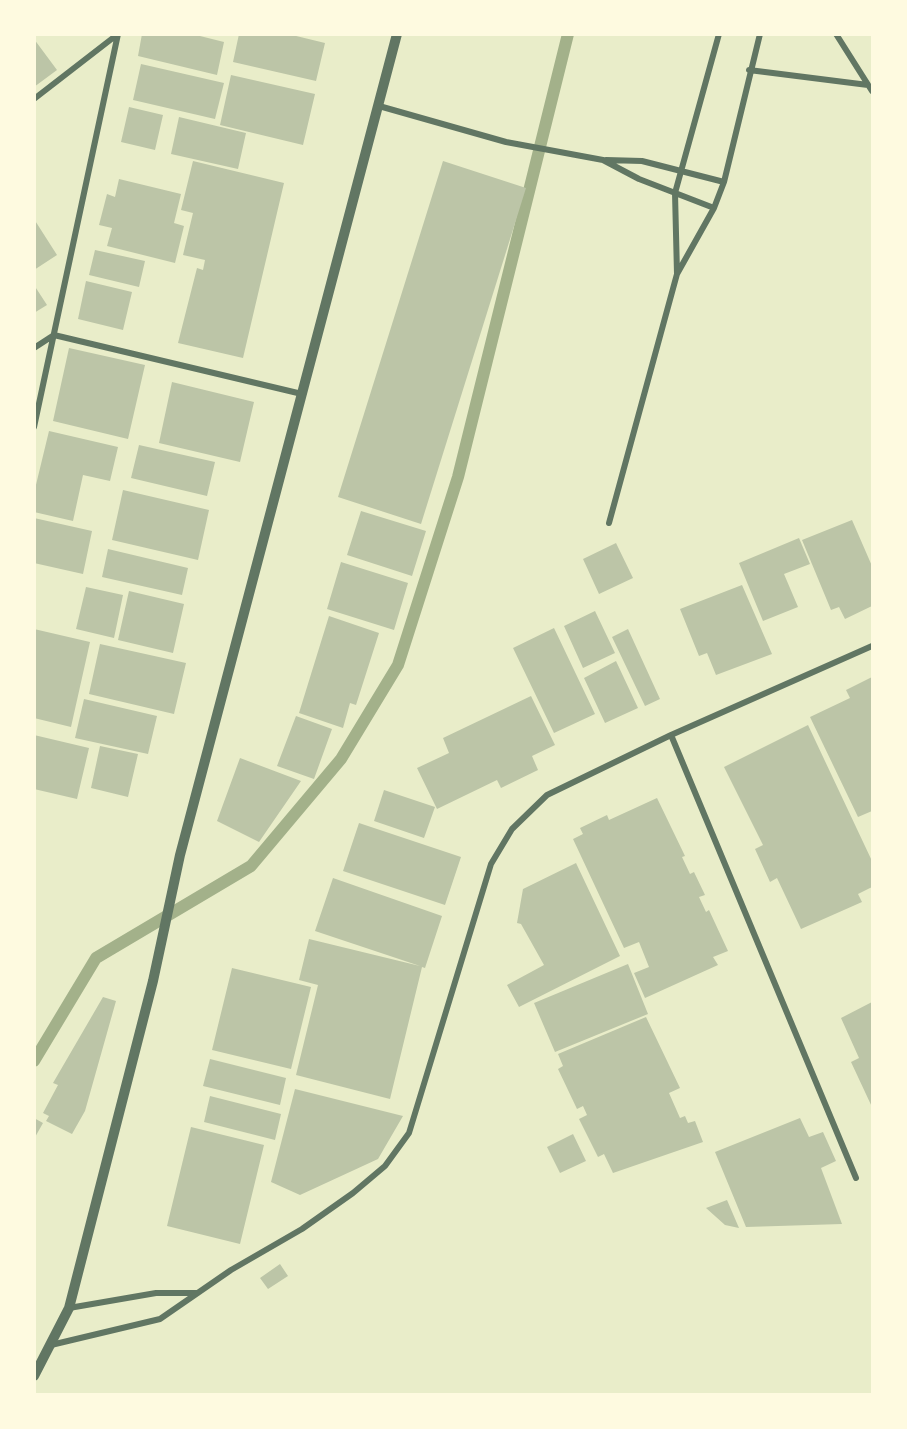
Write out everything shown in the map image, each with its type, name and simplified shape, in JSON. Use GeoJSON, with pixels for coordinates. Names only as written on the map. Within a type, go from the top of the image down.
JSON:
{"type":"FeatureCollection","features":[{"type":"Feature","properties":{"kind":"street"},"geometry":{"type":"LineString","coordinates":[[34,99],[118,34]]}},
{"type":"Feature","properties":{"kind":"street"},"geometry":{"type":"LineString","coordinates":[[34,427],[118,34]]}},
{"type":"Feature","properties":{"kind":"street"},"geometry":{"type":"LineString","coordinates":[[34,1376],[69,1308],[153,981],[180,855],[397,34]]}},
{"type":"Feature","properties":{"kind":"street"},"geometry":{"type":"LineString","coordinates":[[677,274],[675,193],[719,34]]}},
{"type":"Feature","properties":{"kind":"street"},"geometry":{"type":"LineString","coordinates":[[609,523],[677,274],[714,208],[724,182],[759,34]]}},
{"type":"Feature","properties":{"kind":"street"},"geometry":{"type":"LineString","coordinates":[[836,34],[873,91]]}},
{"type":"Feature","properties":{"kind":"street"},"geometry":{"type":"LineString","coordinates":[[749,70],[868,85]]}},
{"type":"Feature","properties":{"kind":"street"},"geometry":{"type":"LineString","coordinates":[[379,106],[506,142],[603,159],[642,161],[681,169],[724,182]]}},
{"type":"Feature","properties":{"kind":"street"},"geometry":{"type":"LineString","coordinates":[[603,159],[639,179],[714,208]]}},
{"type":"Feature","properties":{"kind":"street"},"geometry":{"type":"LineString","coordinates":[[34,348],[54,335],[302,394]]}},
{"type":"Feature","properties":{"kind":"street"},"geometry":{"type":"LineString","coordinates":[[50,1346],[160,1319],[196,1293],[302,1229],[353,1193],[385,1166],[409,1133],[491,864],[502,843],[524,816],[547,795],[671,735],[873,646]]}},
{"type":"Feature","properties":{"kind":"street"},"geometry":{"type":"LineString","coordinates":[[671,735],[856,1178]]}},
{"type":"Feature","properties":{"kind":"street"},"geometry":{"type":"LineString","coordinates":[[69,1308],[156,1293],[196,1293]]}},
{"type":"Feature","properties":{"kind":"building"},"geometry":{"type":"Polygon","coordinates":[[[142,34],[192,34],[224,42],[217,75],[138,56],[142,34]]]}},
{"type":"Feature","properties":{"kind":"building"},"geometry":{"type":"Polygon","coordinates":[[[239,34],[288,34],[325,43],[316,81],[233,62],[239,34]]]}},
{"type":"Feature","properties":{"kind":"building"},"geometry":{"type":"Polygon","coordinates":[[[34,39],[57,70],[34,87],[34,39]]]}},
{"type":"Feature","properties":{"kind":"building"},"geometry":{"type":"Polygon","coordinates":[[[141,64],[224,83],[215,119],[133,100],[141,64]]]}},
{"type":"Feature","properties":{"kind":"building"},"geometry":{"type":"Polygon","coordinates":[[[231,75],[315,94],[303,145],[220,125],[231,75]]]}},
{"type":"Feature","properties":{"kind":"building"},"geometry":{"type":"Polygon","coordinates":[[[129,107],[163,115],[155,150],[121,142],[129,107]]]}},
{"type":"Feature","properties":{"kind":"building"},"geometry":{"type":"Polygon","coordinates":[[[179,117],[246,133],[238,169],[171,154],[179,117]]]}},
{"type":"Feature","properties":{"kind":"building"},"geometry":{"type":"Polygon","coordinates":[[[193,161],[284,183],[243,358],[178,343],[197,268],[203,270],[205,260],[183,255],[193,213],[181,210],[193,161]]]}},
{"type":"Feature","properties":{"kind":"building"},"geometry":{"type":"Polygon","coordinates":[[[443,161],[526,188],[421,524],[338,497],[443,161]]]}},
{"type":"Feature","properties":{"kind":"building"},"geometry":{"type":"Polygon","coordinates":[[[119,179],[181,194],[174,223],[184,226],[175,263],[107,246],[112,228],[99,225],[107,194],[115,197],[119,179]]]}},
{"type":"Feature","properties":{"kind":"building"},"geometry":{"type":"Polygon","coordinates":[[[34,219],[57,255],[34,270],[34,219]]]}},
{"type":"Feature","properties":{"kind":"building"},"geometry":{"type":"Polygon","coordinates":[[[95,250],[145,261],[139,287],[89,275],[95,250]]]}},
{"type":"Feature","properties":{"kind":"building"},"geometry":{"type":"Polygon","coordinates":[[[86,281],[132,292],[123,330],[78,319],[86,281]]]}},
{"type":"Feature","properties":{"kind":"building"},"geometry":{"type":"Polygon","coordinates":[[[34,285],[47,305],[34,313],[34,285]]]}},
{"type":"Feature","properties":{"kind":"building"},"geometry":{"type":"Polygon","coordinates":[[[69,348],[145,365],[128,439],[53,421],[69,348]]]}},
{"type":"Feature","properties":{"kind":"building"},"geometry":{"type":"Polygon","coordinates":[[[172,382],[254,402],[240,462],[159,443],[172,382]]]}},
{"type":"Feature","properties":{"kind":"building"},"geometry":{"type":"Polygon","coordinates":[[[49,431],[118,447],[110,481],[83,475],[73,521],[34,512],[34,493],[49,431]]]}},
{"type":"Feature","properties":{"kind":"building"},"geometry":{"type":"Polygon","coordinates":[[[139,445],[215,462],[207,496],[131,478],[139,445]]]}},
{"type":"Feature","properties":{"kind":"building"},"geometry":{"type":"Polygon","coordinates":[[[123,490],[209,510],[198,560],[112,540],[123,490]]]}},
{"type":"Feature","properties":{"kind":"building"},"geometry":{"type":"Polygon","coordinates":[[[361,511],[426,531],[412,576],[347,555],[361,511]]]}},
{"type":"Feature","properties":{"kind":"building"},"geometry":{"type":"Polygon","coordinates":[[[34,518],[92,531],[83,574],[34,563],[34,518]]]}},
{"type":"Feature","properties":{"kind":"building"},"geometry":{"type":"Polygon","coordinates":[[[852,520],[872,566],[872,606],[845,619],[839,607],[831,610],[802,540],[852,520]]]}},
{"type":"Feature","properties":{"kind":"building"},"geometry":{"type":"Polygon","coordinates":[[[799,538],[810,564],[784,574],[798,607],[763,621],[739,563],[799,538]]]}},
{"type":"Feature","properties":{"kind":"building"},"geometry":{"type":"Polygon","coordinates":[[[616,543],[633,578],[599,594],[583,559],[616,543]]]}},
{"type":"Feature","properties":{"kind":"building"},"geometry":{"type":"Polygon","coordinates":[[[108,549],[188,568],[182,595],[102,577],[108,549]]]}},
{"type":"Feature","properties":{"kind":"building"},"geometry":{"type":"Polygon","coordinates":[[[341,562],[408,583],[394,630],[327,609],[341,562]]]}},
{"type":"Feature","properties":{"kind":"building"},"geometry":{"type":"Polygon","coordinates":[[[742,585],[772,654],[716,675],[707,653],[699,656],[680,609],[742,585]]]}},
{"type":"Feature","properties":{"kind":"building"},"geometry":{"type":"Polygon","coordinates":[[[86,587],[123,595],[114,638],[76,629],[86,587]]]}},
{"type":"Feature","properties":{"kind":"building"},"geometry":{"type":"Polygon","coordinates":[[[129,591],[184,604],[173,653],[118,640],[129,591]]]}},
{"type":"Feature","properties":{"kind":"building"},"geometry":{"type":"Polygon","coordinates":[[[595,611],[615,653],[583,668],[564,626],[595,611]]]}},
{"type":"Feature","properties":{"kind":"building"},"geometry":{"type":"Polygon","coordinates":[[[329,616],[379,633],[356,705],[350,703],[343,728],[299,713],[329,616]]]}},
{"type":"Feature","properties":{"kind":"building"},"geometry":{"type":"Polygon","coordinates":[[[554,628],[595,714],[554,733],[513,648],[554,628]]]}},
{"type":"Feature","properties":{"kind":"building"},"geometry":{"type":"Polygon","coordinates":[[[34,629],[90,642],[71,727],[34,718],[34,629]]]}},
{"type":"Feature","properties":{"kind":"building"},"geometry":{"type":"Polygon","coordinates":[[[628,629],[660,699],[645,706],[612,637],[628,629]]]}},
{"type":"Feature","properties":{"kind":"building"},"geometry":{"type":"Polygon","coordinates":[[[100,644],[186,663],[174,714],[89,694],[100,644]]]}},
{"type":"Feature","properties":{"kind":"building"},"geometry":{"type":"Polygon","coordinates":[[[616,661],[638,708],[605,723],[584,678],[616,661]]]}},
{"type":"Feature","properties":{"kind":"building"},"geometry":{"type":"Polygon","coordinates":[[[872,677],[872,811],[858,817],[810,717],[850,698],[846,690],[872,677]]]}},
{"type":"Feature","properties":{"kind":"building"},"geometry":{"type":"Polygon","coordinates":[[[531,696],[555,745],[532,756],[538,770],[501,788],[497,780],[437,809],[417,768],[449,753],[443,738],[531,696]]]}},
{"type":"Feature","properties":{"kind":"building"},"geometry":{"type":"Polygon","coordinates":[[[84,699],[157,716],[148,754],[75,738],[84,699]]]}},
{"type":"Feature","properties":{"kind":"building"},"geometry":{"type":"Polygon","coordinates":[[[296,716],[332,729],[314,779],[277,766],[296,716]]]}},
{"type":"Feature","properties":{"kind":"building"},"geometry":{"type":"Polygon","coordinates":[[[808,725],[872,861],[872,887],[858,894],[862,902],[801,929],[777,878],[770,882],[755,849],[763,845],[724,767],[808,725]]]}},
{"type":"Feature","properties":{"kind":"building"},"geometry":{"type":"Polygon","coordinates":[[[34,735],[89,748],[77,799],[34,789],[34,735]]]}},
{"type":"Feature","properties":{"kind":"building"},"geometry":{"type":"Polygon","coordinates":[[[100,746],[138,754],[128,797],[91,788],[100,746]]]}},
{"type":"Feature","properties":{"kind":"building"},"geometry":{"type":"Polygon","coordinates":[[[240,758],[301,781],[259,842],[217,821],[240,758]]]}},
{"type":"Feature","properties":{"kind":"building"},"geometry":{"type":"Polygon","coordinates":[[[384,790],[435,807],[424,838],[374,821],[384,790]]]}},
{"type":"Feature","properties":{"kind":"building"},"geometry":{"type":"Polygon","coordinates":[[[657,798],[685,856],[682,857],[690,874],[694,872],[705,895],[699,897],[706,912],[709,910],[728,951],[713,957],[718,965],[645,998],[634,973],[649,967],[639,942],[624,948],[573,839],[583,834],[580,828],[607,815],[609,820],[657,798]]]}},
{"type":"Feature","properties":{"kind":"building"},"geometry":{"type":"Polygon","coordinates":[[[359,823],[461,857],[445,905],[343,871],[359,823]]]}},
{"type":"Feature","properties":{"kind":"building"},"geometry":{"type":"Polygon","coordinates":[[[576,863],[620,956],[519,1007],[507,985],[544,965],[521,924],[517,923],[523,889],[576,863]]]}},
{"type":"Feature","properties":{"kind":"building"},"geometry":{"type":"Polygon","coordinates":[[[333,878],[442,916],[425,968],[422,967],[390,1099],[296,1075],[318,985],[299,980],[309,939],[420,966],[315,931],[333,878]]]}},
{"type":"Feature","properties":{"kind":"building"},"geometry":{"type":"Polygon","coordinates":[[[628,964],[648,1014],[555,1052],[534,1003],[628,964]]]}},
{"type":"Feature","properties":{"kind":"building"},"geometry":{"type":"Polygon","coordinates":[[[232,968],[311,987],[291,1069],[212,1050],[232,968]]]}},
{"type":"Feature","properties":{"kind":"building"},"geometry":{"type":"Polygon","coordinates":[[[103,997],[116,1001],[85,1111],[72,1134],[46,1121],[49,1116],[43,1113],[58,1085],[53,1083],[103,997]]]}},
{"type":"Feature","properties":{"kind":"building"},"geometry":{"type":"Polygon","coordinates":[[[872,1002],[872,1107],[851,1062],[859,1058],[841,1018],[872,1002]]]}},
{"type":"Feature","properties":{"kind":"building"},"geometry":{"type":"Polygon","coordinates":[[[646,1017],[680,1088],[669,1093],[680,1118],[685,1116],[688,1123],[695,1121],[703,1142],[613,1173],[604,1154],[598,1157],[579,1119],[587,1115],[583,1106],[577,1109],[558,1069],[563,1066],[558,1054],[646,1017]]]}},
{"type":"Feature","properties":{"kind":"building"},"geometry":{"type":"Polygon","coordinates":[[[210,1059],[286,1078],[280,1105],[203,1086],[210,1059]]]}},
{"type":"Feature","properties":{"kind":"building"},"geometry":{"type":"Polygon","coordinates":[[[295,1089],[403,1116],[378,1159],[300,1195],[271,1182],[295,1089]]]}},
{"type":"Feature","properties":{"kind":"building"},"geometry":{"type":"Polygon","coordinates":[[[210,1096],[281,1114],[275,1140],[204,1122],[210,1096]]]}},
{"type":"Feature","properties":{"kind":"building"},"geometry":{"type":"Polygon","coordinates":[[[34,1118],[43,1123],[34,1139],[34,1118]]]}},
{"type":"Feature","properties":{"kind":"building"},"geometry":{"type":"Polygon","coordinates":[[[800,1118],[809,1137],[823,1132],[836,1161],[821,1168],[842,1224],[746,1227],[715,1152],[800,1118]]]}},
{"type":"Feature","properties":{"kind":"building"},"geometry":{"type":"Polygon","coordinates":[[[191,1127],[264,1145],[240,1244],[167,1226],[191,1127]]]}},
{"type":"Feature","properties":{"kind":"building"},"geometry":{"type":"Polygon","coordinates":[[[573,1134],[586,1161],[560,1173],[547,1147],[573,1134]]]}},
{"type":"Feature","properties":{"kind":"building"},"geometry":{"type":"Polygon","coordinates":[[[727,1200],[739,1228],[725,1225],[706,1208],[727,1200]]]}},
{"type":"Feature","properties":{"kind":"building"},"geometry":{"type":"Polygon","coordinates":[[[280,1264],[288,1276],[268,1289],[260,1278],[280,1264]]]}},
{"type":"Feature","properties":{"kind":"waterway"},"geometry":{"type":"LineString","coordinates":[[34,1061],[96,958],[251,866],[341,759],[398,665],[458,477],[568,34]]}}]}
